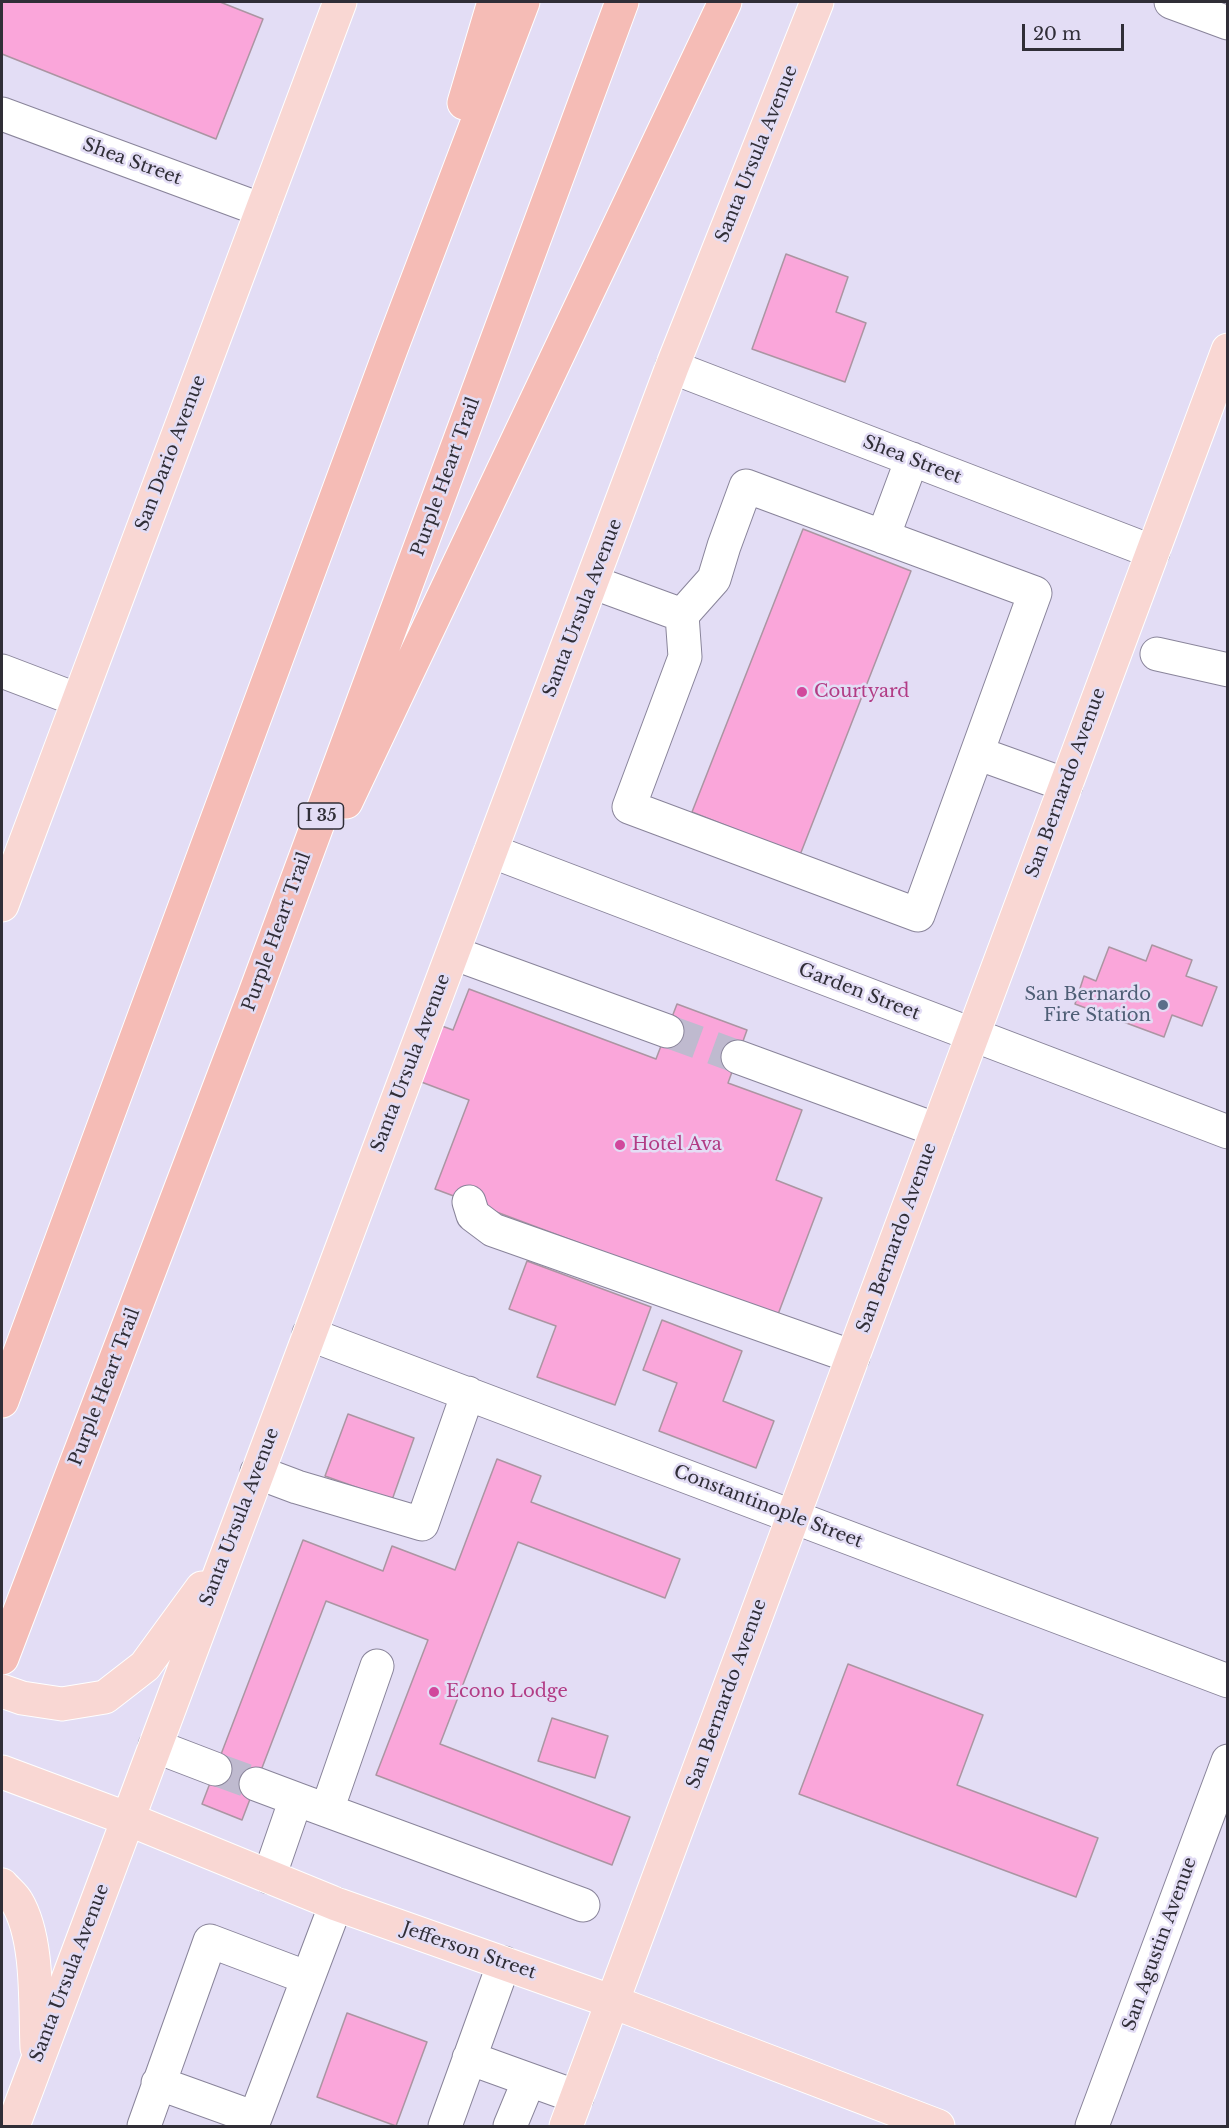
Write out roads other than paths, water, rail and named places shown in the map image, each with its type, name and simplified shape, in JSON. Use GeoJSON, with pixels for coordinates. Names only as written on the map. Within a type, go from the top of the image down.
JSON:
{"type":"FeatureCollection","features":[{"type":"Feature","properties":{"kind":"highway"},"geometry":{"type":"LineString","coordinates":[[391,349],[494,2]]}},
{"type":"Feature","properties":{"kind":"highway"},"geometry":{"type":"LineString","coordinates":[[2,1401],[391,349],[524,2]]}},
{"type":"Feature","properties":{"kind":"highway","name":"Purple Heart Trail"},"geometry":{"type":"LineString","coordinates":[[7,1643],[254,996],[622,2]]}},
{"type":"Feature","properties":{"kind":"highway"},"geometry":{"type":"LineString","coordinates":[[254,996],[725,2]]}},
{"type":"Feature","properties":{"kind":"main road","name":"San Dario Avenue"},"geometry":{"type":"LineString","coordinates":[[2,905],[340,2]]}},
{"type":"Feature","properties":{"kind":"main road","name":"Santa Ursula Avenue"},"geometry":{"type":"LineString","coordinates":[[13,2127],[672,367],[817,2]]}},
{"type":"Feature","properties":{"kind":"main road","name":"San Bernardo Avenue"},"geometry":{"type":"LineString","coordinates":[[566,2127],[1227,350]]}},
{"type":"Feature","properties":{"kind":"main road"},"geometry":{"type":"LineString","coordinates":[[2,1691],[22,1698],[62,1704],[105,1697],[145,1666],[227,1553]]}},
{"type":"Feature","properties":{"kind":"main road","name":"Jefferson Street"},"geometry":{"type":"LineString","coordinates":[[2,1772],[128,1819],[336,1904],[613,2002],[938,2127]]}},
{"type":"Feature","properties":{"kind":"main road"},"geometry":{"type":"LineString","coordinates":[[2,1885],[17,1901],[30,1937],[34,1970],[37,2061]]}},
{"type":"Feature","properties":{"kind":"street"},"geometry":{"type":"LineString","coordinates":[[1171,2],[1227,22]]}},
{"type":"Feature","properties":{"kind":"street","name":"Shea Street"},"geometry":{"type":"LineString","coordinates":[[2,114],[262,210]]}},
{"type":"Feature","properties":{"kind":"street","name":"Shea Street"},"geometry":{"type":"LineString","coordinates":[[672,367],[1153,552]]}},
{"type":"Feature","properties":{"kind":"street"},"geometry":{"type":"LineString","coordinates":[[883,537],[912,459]]}},
{"type":"Feature","properties":{"kind":"street"},"geometry":{"type":"LineString","coordinates":[[746,486],[883,537],[1035,593],[918,915],[629,807],[685,657],[682,615],[714,579],[723,546],[746,486]]}},
{"type":"Feature","properties":{"kind":"street"},"geometry":{"type":"LineString","coordinates":[[592,582],[682,615]]}},
{"type":"Feature","properties":{"kind":"street"},"geometry":{"type":"LineString","coordinates":[[1157,654],[1227,670]]}},
{"type":"Feature","properties":{"kind":"street"},"geometry":{"type":"LineString","coordinates":[[2,671],[78,700]]}},
{"type":"Feature","properties":{"kind":"street"},"geometry":{"type":"LineString","coordinates":[[977,753],[1066,785]]}},
{"type":"Feature","properties":{"kind":"street","name":"Garden Street"},"geometry":{"type":"LineString","coordinates":[[491,851],[1227,1131]]}},
{"type":"Feature","properties":{"kind":"street"},"geometry":{"type":"LineString","coordinates":[[453,952],[667,1031]]}},
{"type":"Feature","properties":{"kind":"street"},"geometry":{"type":"LineString","coordinates":[[738,1057],[937,1130]]}},
{"type":"Feature","properties":{"kind":"street"},"geometry":{"type":"LineString","coordinates":[[469,1202],[473,1215],[493,1230],[853,1357]]}},
{"type":"Feature","properties":{"kind":"street","name":"Constantinople Street"},"geometry":{"type":"LineString","coordinates":[[309,1334],[1227,1681]]}},
{"type":"Feature","properties":{"kind":"street"},"geometry":{"type":"LineString","coordinates":[[257,1472],[297,1487],[422,1524],[468,1393]]}},
{"type":"Feature","properties":{"kind":"street"},"geometry":{"type":"LineString","coordinates":[[327,1810],[377,1666]]}},
{"type":"Feature","properties":{"kind":"street"},"geometry":{"type":"LineString","coordinates":[[155,1746],[215,1769]]}},
{"type":"Feature","properties":{"kind":"street","name":"San Agustin Avenue"},"geometry":{"type":"LineString","coordinates":[[1092,2127],[1227,1761]]}},
{"type":"Feature","properties":{"kind":"street"},"geometry":{"type":"LineString","coordinates":[[256,1784],[583,1905]]}},
{"type":"Feature","properties":{"kind":"street"},"geometry":{"type":"LineString","coordinates":[[269,1877],[296,1799]]}},
{"type":"Feature","properties":{"kind":"street"},"geometry":{"type":"LineString","coordinates":[[158,2083],[255,2118],[336,1904]]}},
{"type":"Feature","properties":{"kind":"street"},"geometry":{"type":"LineString","coordinates":[[144,2127],[210,1941],[308,1978]]}},
{"type":"Feature","properties":{"kind":"street"},"geometry":{"type":"LineString","coordinates":[[446,2127],[504,1963]]}},
{"type":"Feature","properties":{"kind":"street"},"geometry":{"type":"LineString","coordinates":[[469,2058],[577,2097]]}},
{"type":"Feature","properties":{"kind":"street"},"geometry":{"type":"LineString","coordinates":[[510,2127],[529,2080]]}},
{"type":"Feature","properties":{"kind":"tunnel"},"geometry":{"type":"LineString","coordinates":[[667,1031],[738,1057]]}},
{"type":"Feature","properties":{"kind":"tunnel"},"geometry":{"type":"LineString","coordinates":[[215,1769],[256,1784]]}},
{"type":"Feature","properties":{"kind":"place","name":"Courtyard"},"geometry":{"type":"Point","coordinates":[802,692]}},
{"type":"Feature","properties":{"kind":"place","name":"San Bernardo Fire Station"},"geometry":{"type":"Point","coordinates":[1163,1005]}},
{"type":"Feature","properties":{"kind":"place","name":"Hotel Ava"},"geometry":{"type":"Point","coordinates":[620,1145]}},
{"type":"Feature","properties":{"kind":"place","name":"Econo Lodge"},"geometry":{"type":"Point","coordinates":[434,1692]}}]}
